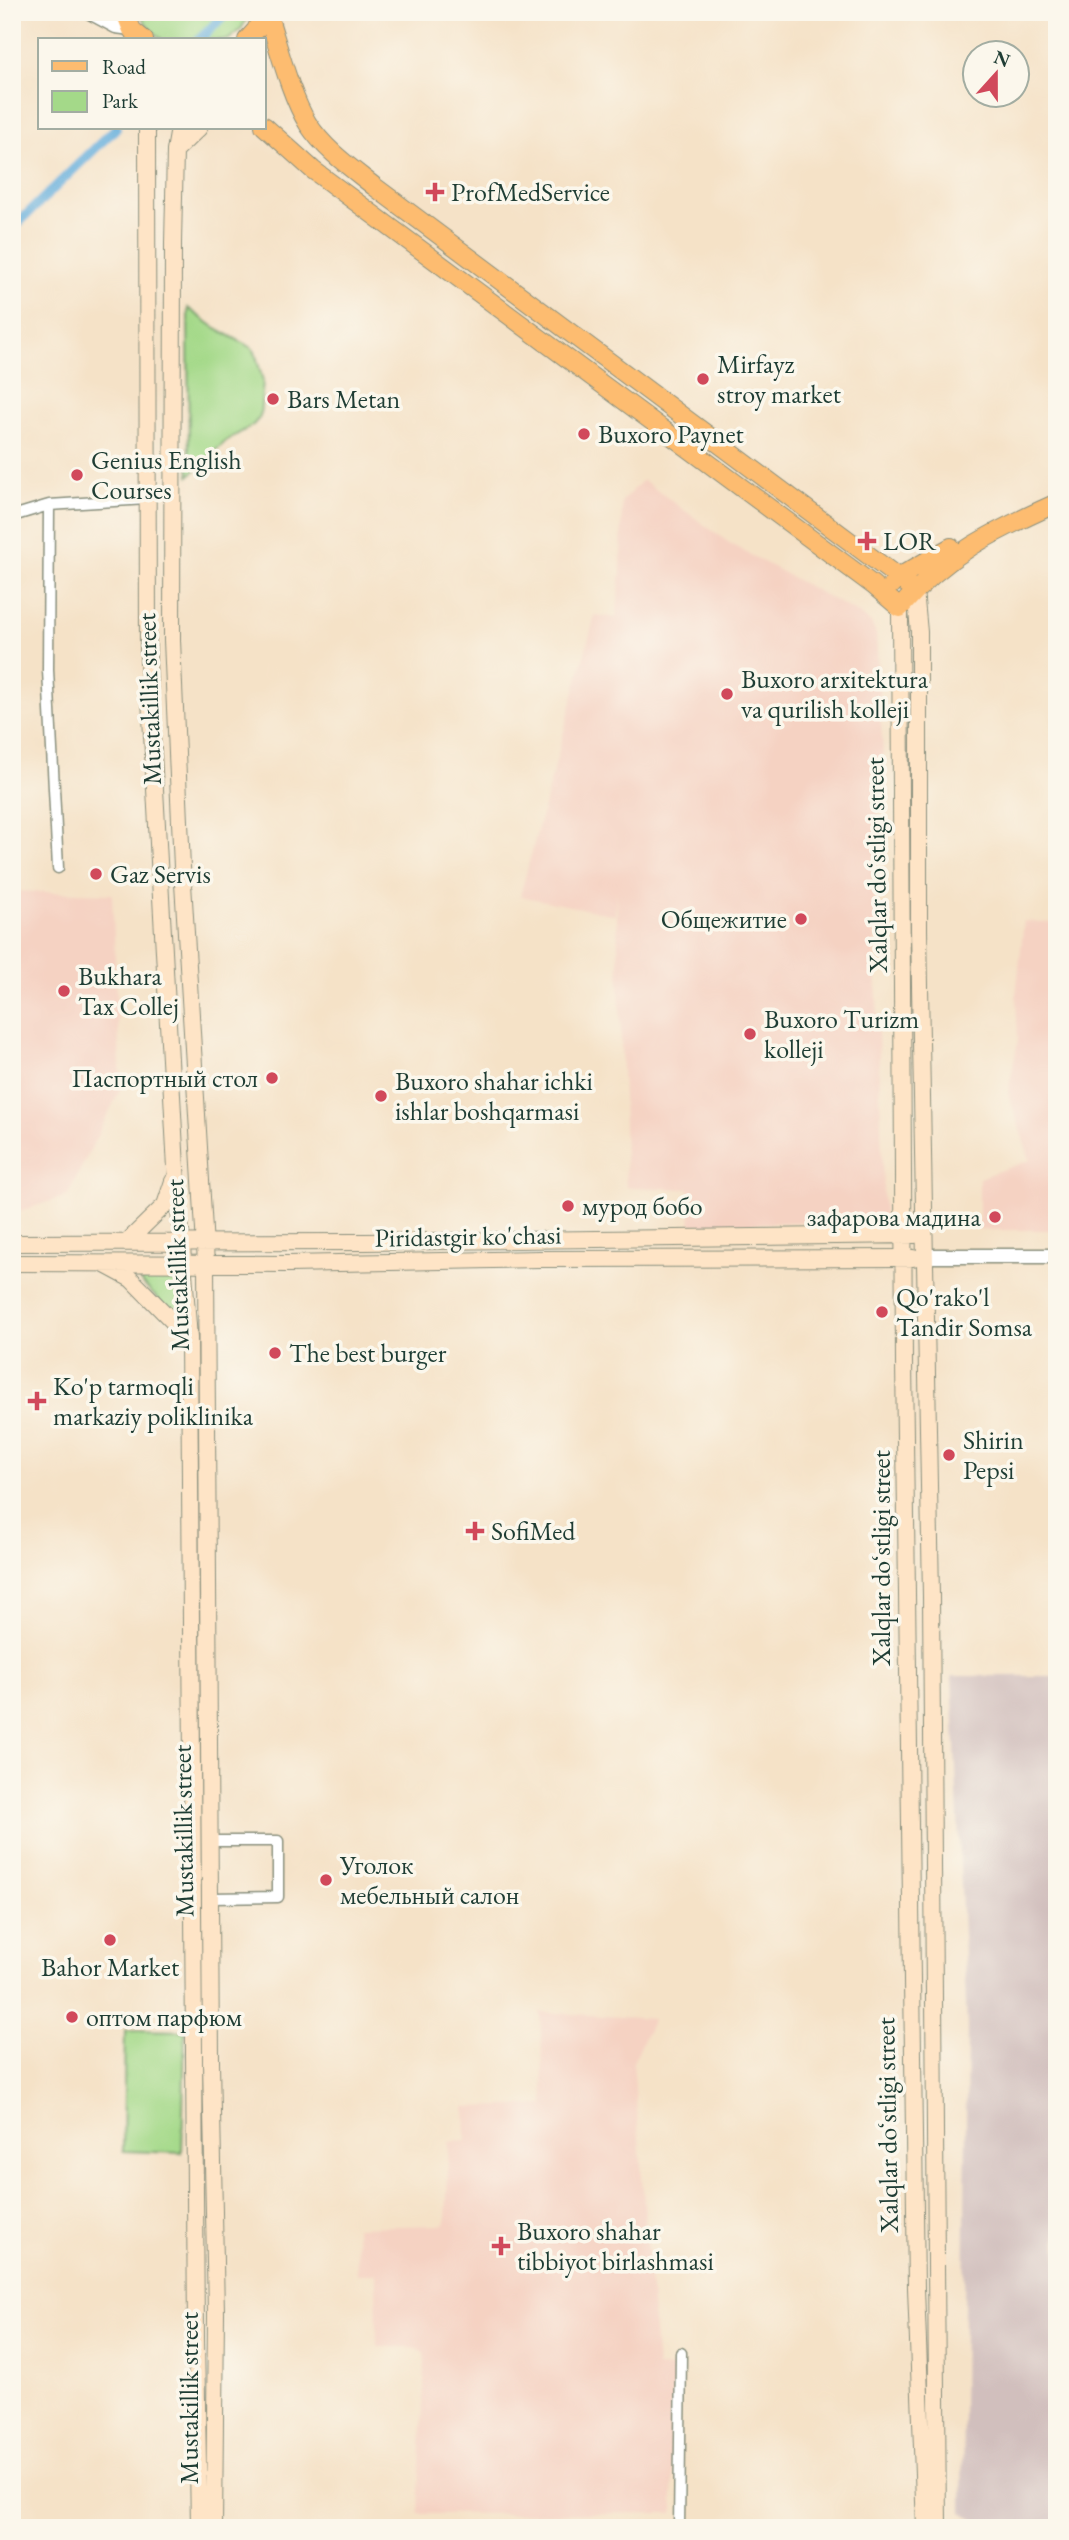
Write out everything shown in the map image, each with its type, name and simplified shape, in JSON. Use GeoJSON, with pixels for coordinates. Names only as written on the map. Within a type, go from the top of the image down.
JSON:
{"type":"FeatureCollection","features":[{"type":"Feature","properties":{"kind":"main road"},"geometry":{"type":"LineString","coordinates":[[249,38],[266,12]]}},
{"type":"Feature","properties":{"kind":"main road"},"geometry":{"type":"LineString","coordinates":[[266,12],[307,123],[329,150],[915,590]]}},
{"type":"Feature","properties":{"kind":"main road"},"geometry":{"type":"LineString","coordinates":[[266,128],[313,170],[900,608],[915,590],[954,556],[998,530],[1057,503]]}},
{"type":"Feature","properties":{"kind":"main road","name":"Mustakillik street"},"geometry":{"type":"LineString","coordinates":[[147,130],[148,663],[176,1168],[199,1473]]}},
{"type":"Feature","properties":{"kind":"main road","name":"Mustakillik street"},"geometry":{"type":"LineString","coordinates":[[179,130],[175,151],[172,640],[206,1242],[199,1473],[200,1715],[194,2045],[200,2528]]}},
{"type":"Feature","properties":{"kind":"main road"},"geometry":{"type":"LineString","coordinates":[[175,151],[197,130]]}},
{"type":"Feature","properties":{"kind":"main road"},"geometry":{"type":"LineString","coordinates":[[450,272],[465,254]]}},
{"type":"Feature","properties":{"kind":"main road"},"geometry":{"type":"LineString","coordinates":[[884,596],[897,578],[1000,520],[1057,494]]}},
{"type":"Feature","properties":{"kind":"main road"},"geometry":{"type":"LineString","coordinates":[[147,505],[172,513]]}},
{"type":"Feature","properties":{"kind":"main road","name":"Xalqlar doʻstligi street"},"geometry":{"type":"LineString","coordinates":[[915,590],[919,632],[919,930],[932,1610],[939,2528]]}},
{"type":"Feature","properties":{"kind":"main road","name":"Xalqlar doʻstligi street"},"geometry":{"type":"LineString","coordinates":[[900,608],[904,1362],[916,2288],[925,2528]]}},
{"type":"Feature","properties":{"kind":"main road"},"geometry":{"type":"LineString","coordinates":[[156,816],[180,816]]}},
{"type":"Feature","properties":{"kind":"main road"},"geometry":{"type":"LineString","coordinates":[[127,1242],[165,1205],[176,1168]]}},
{"type":"Feature","properties":{"kind":"main road","name":"Piridastgir ko'chasi"},"geometry":{"type":"LineString","coordinates":[[12,1243],[539,1240],[924,1234]]}},
{"type":"Feature","properties":{"kind":"main road"},"geometry":{"type":"LineString","coordinates":[[539,1240],[540,1259]]}},
{"type":"Feature","properties":{"kind":"main road","name":"Piridastgir ko'chasi"},"geometry":{"type":"LineString","coordinates":[[12,1264],[925,1257]]}},
{"type":"Feature","properties":{"kind":"main road"},"geometry":{"type":"LineString","coordinates":[[103,1264],[131,1279],[189,1338]]}},
{"type":"Feature","properties":{"kind":"main road","name":"Mustakillik street"},"geometry":{"type":"LineString","coordinates":[[200,1715],[211,1841],[216,2337],[214,2528]]}},
{"type":"Feature","properties":{"kind":"main road"},"geometry":{"type":"LineString","coordinates":[[194,2045],[212,2046]]}},
{"type":"Feature","properties":{"kind":"main road"},"geometry":{"type":"LineString","coordinates":[[196,2337],[216,2337]]}},
{"type":"Feature","properties":{"kind":"street"},"geometry":{"type":"LineString","coordinates":[[90,12],[116,26],[132,30]]}},
{"type":"Feature","properties":{"kind":"street"},"geometry":{"type":"LineString","coordinates":[[12,529],[14,515],[45,504],[147,505]]}},
{"type":"Feature","properties":{"kind":"street"},"geometry":{"type":"LineString","coordinates":[[49,505],[48,670],[58,868]]}},
{"type":"Feature","properties":{"kind":"street"},"geometry":{"type":"LineString","coordinates":[[925,1257],[1057,1256]]}},
{"type":"Feature","properties":{"kind":"street"},"geometry":{"type":"LineString","coordinates":[[211,1841],[278,1841],[278,1897],[211,1898]]}},
{"type":"Feature","properties":{"kind":"street"},"geometry":{"type":"LineString","coordinates":[[679,2528],[681,2353]]}},
{"type":"Feature","properties":{"kind":"shaded area"},"geometry":{"type":"Polygon","coordinates":[[[643,480],[732,545],[856,612],[871,623],[876,634],[883,754],[873,877],[884,1219],[691,1226],[689,1189],[626,1187],[616,889],[615,915],[520,896],[595,615],[616,618],[621,573],[622,501],[643,480]]]}},
{"type":"Feature","properties":{"kind":"shaded area","name":"Bukhara Tax Collej"},"geometry":{"type":"Polygon","coordinates":[[[12,891],[112,894],[121,1088],[67,1196],[17,1212],[12,1211],[12,891]]]}},
{"type":"Feature","properties":{"kind":"shaded area"},"geometry":{"type":"Polygon","coordinates":[[[1024,921],[1057,923],[1057,1230],[979,1230],[979,1178],[1030,1160],[1008,1093],[1018,1041],[1016,996],[1024,921]]]}},
{"type":"Feature","properties":{"kind":"shaded area"},"geometry":{"type":"Polygon","coordinates":[[[952,1676],[1057,1676],[1057,2527],[985,2527],[962,2512],[967,2026],[952,1676]]]}},
{"type":"Feature","properties":{"kind":"shaded area","name":"Buxoro shahar tibbiyot birlashmasi"},"geometry":{"type":"Polygon","coordinates":[[[540,2012],[653,2019],[633,2062],[657,2367],[674,2368],[673,2513],[418,2514],[424,2352],[412,2347],[377,2347],[376,2274],[357,2274],[356,2227],[443,2225],[446,2222],[449,2142],[466,2141],[465,2107],[544,2105],[540,2012]]]}},
{"type":"Feature","properties":{"kind":"green space"},"geometry":{"type":"Polygon","coordinates":[[[139,12],[251,12],[241,29],[230,38],[161,38],[149,28],[139,12]]]}},
{"type":"Feature","properties":{"kind":"green space"},"geometry":{"type":"Polygon","coordinates":[[[188,308],[214,327],[252,348],[263,381],[260,417],[253,425],[226,441],[189,476],[188,308]]]}},
{"type":"Feature","properties":{"kind":"green space"},"geometry":{"type":"Polygon","coordinates":[[[133,1273],[177,1273],[182,1325],[133,1273]]]}},
{"type":"Feature","properties":{"kind":"green space"},"geometry":{"type":"Polygon","coordinates":[[[125,2030],[185,2031],[182,2153],[123,2151],[125,2030]]]}},
{"type":"Feature","properties":{"kind":"waterway"},"geometry":{"type":"LineString","coordinates":[[201,38],[227,12]]}},
{"type":"Feature","properties":{"kind":"waterway"},"geometry":{"type":"LineString","coordinates":[[12,229],[114,130]]}},
{"type":"Feature","properties":{"kind":"place","name":"ProfMedService"},"geometry":{"type":"Point","coordinates":[435,192]}},
{"type":"Feature","properties":{"kind":"place","name":"Mirfayz stroy market"},"geometry":{"type":"Point","coordinates":[703,379]}},
{"type":"Feature","properties":{"kind":"place","name":"Bars Metan"},"geometry":{"type":"Point","coordinates":[273,399]}},
{"type":"Feature","properties":{"kind":"place","name":"Buxoro Paynet"},"geometry":{"type":"Point","coordinates":[584,434]}},
{"type":"Feature","properties":{"kind":"place","name":"Genius English Courses"},"geometry":{"type":"Point","coordinates":[77,475]}},
{"type":"Feature","properties":{"kind":"place","name":"LOR"},"geometry":{"type":"Point","coordinates":[867,541]}},
{"type":"Feature","properties":{"kind":"place","name":"Buxoro arxitektura va qurilish kolleji"},"geometry":{"type":"Point","coordinates":[727,694]}},
{"type":"Feature","properties":{"kind":"place","name":"Gaz Servis"},"geometry":{"type":"Point","coordinates":[96,874]}},
{"type":"Feature","properties":{"kind":"place","name":"Общежитие"},"geometry":{"type":"Point","coordinates":[801,919]}},
{"type":"Feature","properties":{"kind":"place","name":"Bukhara Tax Collej"},"geometry":{"type":"Point","coordinates":[64,991]}},
{"type":"Feature","properties":{"kind":"place","name":"Buxoro Turizm kolleji"},"geometry":{"type":"Point","coordinates":[750,1034]}},
{"type":"Feature","properties":{"kind":"place","name":"Паспортный стол"},"geometry":{"type":"Point","coordinates":[272,1078]}},
{"type":"Feature","properties":{"kind":"place","name":"Buxoro shahar ichki ishlar boshqarmasi"},"geometry":{"type":"Point","coordinates":[381,1096]}},
{"type":"Feature","properties":{"kind":"place","name":"мурод бобо"},"geometry":{"type":"Point","coordinates":[568,1206]}},
{"type":"Feature","properties":{"kind":"place","name":"зафарова мадина"},"geometry":{"type":"Point","coordinates":[995,1217]}},
{"type":"Feature","properties":{"kind":"place","name":"Qo'rako'l Tandir Somsa"},"geometry":{"type":"Point","coordinates":[882,1312]}},
{"type":"Feature","properties":{"kind":"place","name":"The best burger"},"geometry":{"type":"Point","coordinates":[275,1353]}},
{"type":"Feature","properties":{"kind":"place","name":"Ko'p tarmoqli markaziy poliklinika"},"geometry":{"type":"Point","coordinates":[37,1401]}},
{"type":"Feature","properties":{"kind":"place","name":"Shirin Pepsi"},"geometry":{"type":"Point","coordinates":[949,1455]}},
{"type":"Feature","properties":{"kind":"place","name":"SofiMed"},"geometry":{"type":"Point","coordinates":[475,1531]}},
{"type":"Feature","properties":{"kind":"place","name":"Уголок мебельный салон"},"geometry":{"type":"Point","coordinates":[326,1880]}},
{"type":"Feature","properties":{"kind":"place","name":"Bahor Market"},"geometry":{"type":"Point","coordinates":[110,1940]}},
{"type":"Feature","properties":{"kind":"place","name":"оптом парфюм"},"geometry":{"type":"Point","coordinates":[72,2017]}},
{"type":"Feature","properties":{"kind":"place","name":"Buxoro shahar tibbiyot birlashmasi"},"geometry":{"type":"Point","coordinates":[501,2246]}}]}
